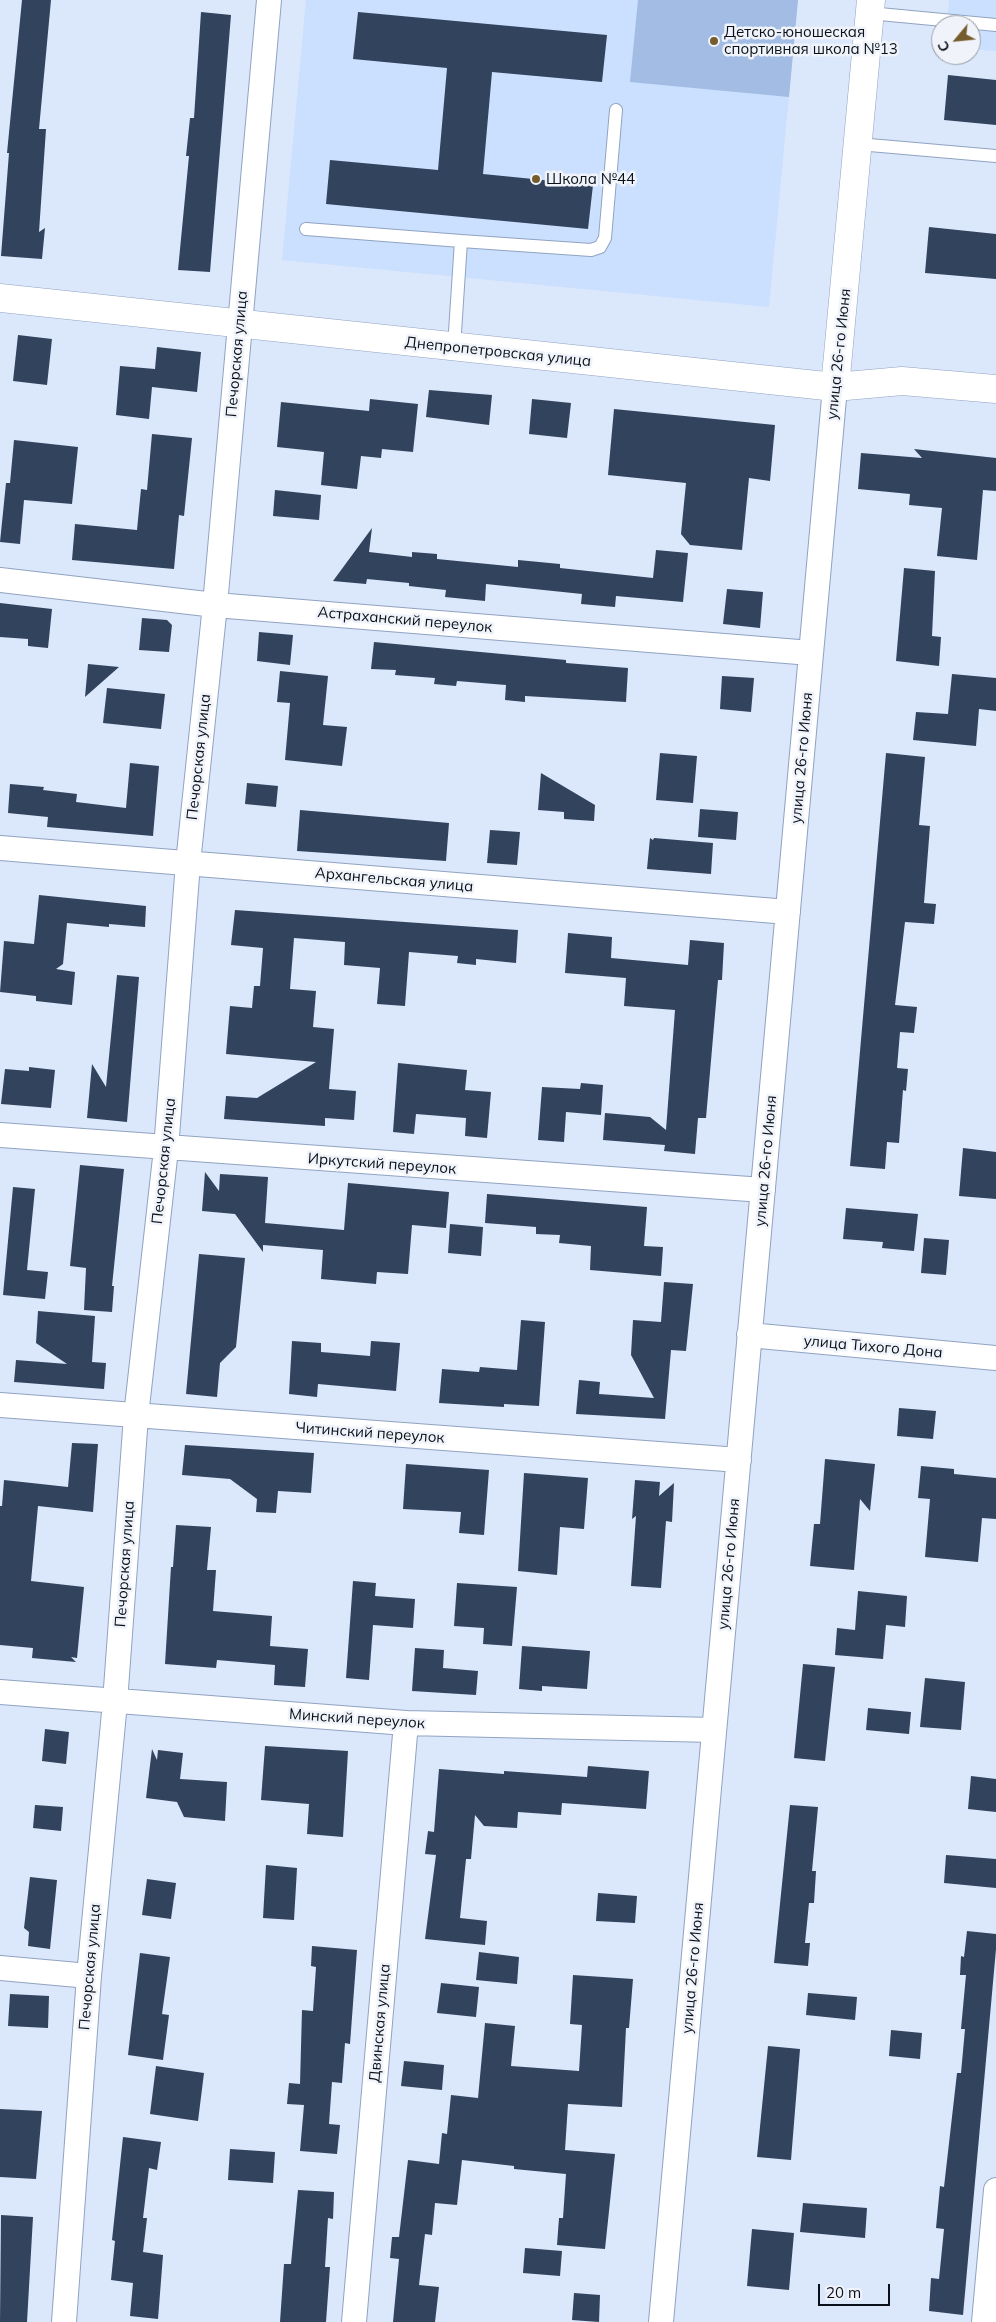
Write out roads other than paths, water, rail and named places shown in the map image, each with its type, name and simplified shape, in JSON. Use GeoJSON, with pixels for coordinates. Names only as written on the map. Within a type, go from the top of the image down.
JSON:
{"type":"FeatureCollection","features":[{"type":"Feature","properties":{"kind":"street","name":"Печорская улица"},"geometry":{"type":"LineString","coordinates":[[64,2322],[89,1976],[115,1702],[136,1416],[166,1149],[188,863],[215,605],[270,0]]}},
{"type":"Feature","properties":{"kind":"street","name":"улица 26-го Июня"},"geometry":{"type":"LineString","coordinates":[[661,2322],[870,6]]}},
{"type":"Feature","properties":{"kind":"street","name":"Днепропетровская улица"},"geometry":{"type":"LineString","coordinates":[[0,298],[239,325],[835,387],[902,381],[996,389]]}},
{"type":"Feature","properties":{"kind":"street","name":"Астраханский переулок"},"geometry":{"type":"LineString","coordinates":[[0,580],[215,605],[811,653]]}},
{"type":"Feature","properties":{"kind":"street","name":"Архангельская улица"},"geometry":{"type":"LineString","coordinates":[[0,848],[788,912]]}},
{"type":"Feature","properties":{"kind":"street","name":"Иркутский переулок"},"geometry":{"type":"LineString","coordinates":[[0,1135],[166,1149],[763,1190]]}},
{"type":"Feature","properties":{"kind":"street","name":"улица Тихого Дона"},"geometry":{"type":"LineString","coordinates":[[749,1335],[996,1358]]}},
{"type":"Feature","properties":{"kind":"street","name":"Читинский переулок"},"geometry":{"type":"LineString","coordinates":[[0,1405],[739,1460]]}},
{"type":"Feature","properties":{"kind":"street","name":"Минский переулок"},"geometry":{"type":"LineString","coordinates":[[0,1692],[406,1723],[714,1730]]}},
{"type":"Feature","properties":{"kind":"street","name":"Двинская улица"},"geometry":{"type":"LineString","coordinates":[[354,2322],[406,1723]]}},
{"type":"Feature","properties":{"kind":"street"},"geometry":{"type":"LineString","coordinates":[[0,1968],[89,1976]]}},
{"type":"Feature","properties":{"kind":"street"},"geometry":{"type":"LineString","coordinates":[[984,2322],[996,2190]]}},
{"type":"Feature","properties":{"kind":"lane"},"geometry":{"type":"LineString","coordinates":[[870,6],[996,25]]}},
{"type":"Feature","properties":{"kind":"lane"},"geometry":{"type":"LineString","coordinates":[[306,229],[591,250],[600,248],[605,238],[616,110]]}},
{"type":"Feature","properties":{"kind":"lane"},"geometry":{"type":"LineString","coordinates":[[858,144],[996,156]]}},
{"type":"Feature","properties":{"kind":"lane"},"geometry":{"type":"LineString","coordinates":[[454,347],[461,240]]}},
{"type":"Feature","properties":{"kind":"place","name":"Детско-юношеская спортивная школа №13"},"geometry":{"type":"Point","coordinates":[714,41]}},
{"type":"Feature","properties":{"kind":"place","name":"Школа №44"},"geometry":{"type":"Point","coordinates":[536,179]}}]}
